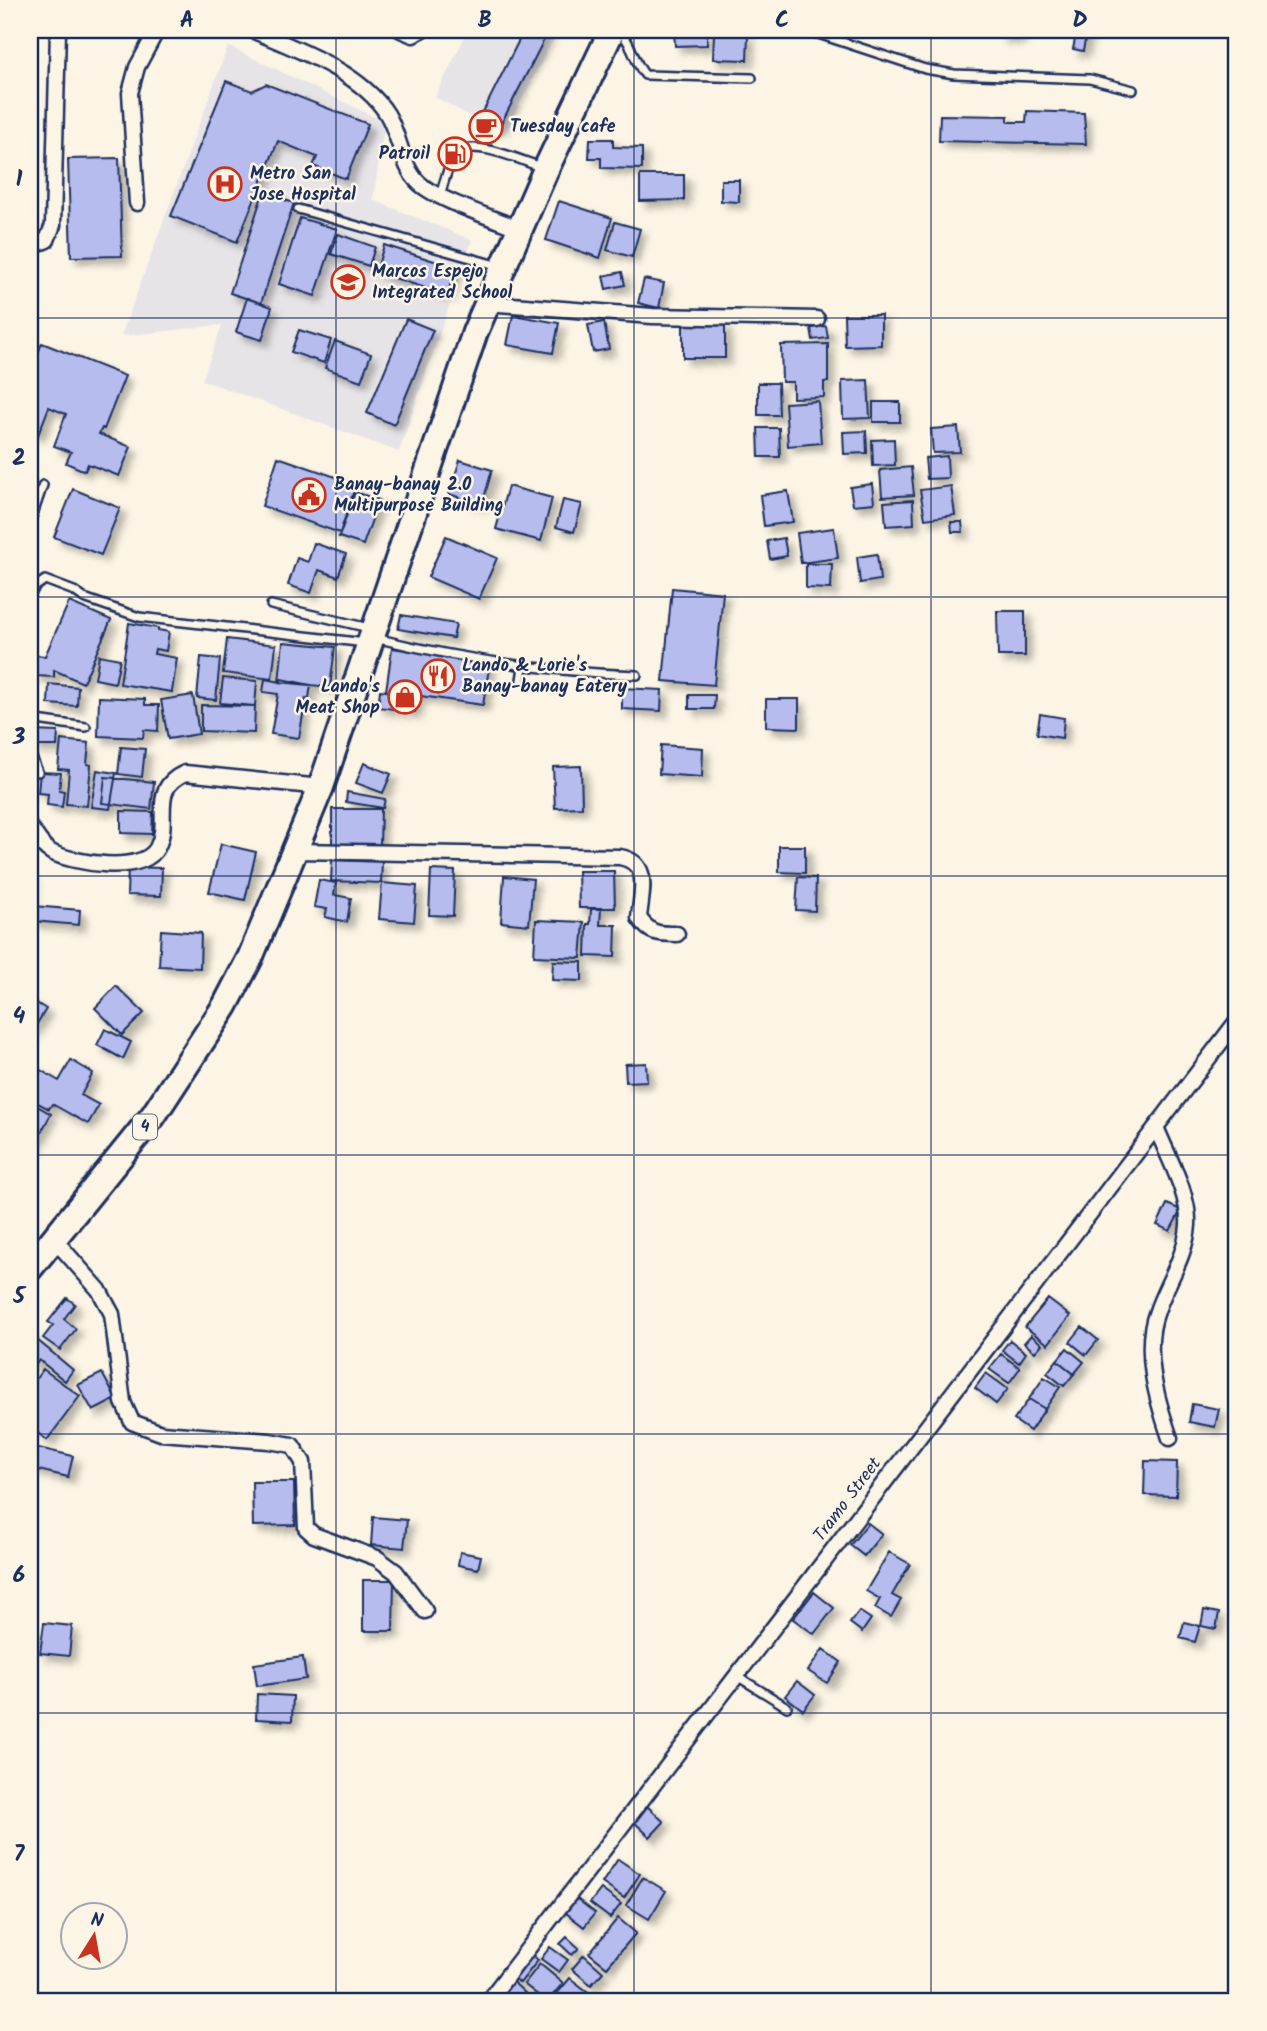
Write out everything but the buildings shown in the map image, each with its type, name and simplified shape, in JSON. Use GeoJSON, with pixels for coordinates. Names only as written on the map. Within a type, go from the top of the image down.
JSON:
{"type":"FeatureCollection","features":[{"type":"Feature","properties":{"kind":"highway","name":"4"},"geometry":{"type":"LineString","coordinates":[[30,1268],[153,1116],[225,1006],[250,958],[321,787],[486,303],[612,30]]}},
{"type":"Feature","properties":{"kind":"street"},"geometry":{"type":"LineString","coordinates":[[30,247],[47,240],[53,225],[58,30]]}},
{"type":"Feature","properties":{"kind":"street"},"geometry":{"type":"LineString","coordinates":[[137,203],[130,93],[138,67],[157,30]]}},
{"type":"Feature","properties":{"kind":"street"},"geometry":{"type":"LineString","coordinates":[[252,30],[326,63],[368,93],[386,111],[416,181],[430,192],[520,229]]}},
{"type":"Feature","properties":{"kind":"street"},"geometry":{"type":"LineString","coordinates":[[401,30],[413,35],[421,30]]}},
{"type":"Feature","properties":{"kind":"street"},"geometry":{"type":"LineString","coordinates":[[486,303],[652,316],[817,319]]}},
{"type":"Feature","properties":{"kind":"street"},"geometry":{"type":"LineString","coordinates":[[30,827],[48,851],[78,861],[125,865],[141,861],[156,850],[162,831],[165,791],[172,779],[185,773],[321,787]]}},
{"type":"Feature","properties":{"kind":"street"},"geometry":{"type":"LineString","coordinates":[[296,851],[633,859],[639,866],[642,877],[639,918],[646,929],[660,934],[677,934]]}},
{"type":"Feature","properties":{"kind":"street","name":"Tramo Street"},"geometry":{"type":"LineString","coordinates":[[488,2001],[1237,1021]]}},
{"type":"Feature","properties":{"kind":"street"},"geometry":{"type":"LineString","coordinates":[[1156,1128],[1185,1200],[1188,1222],[1185,1244],[1156,1313],[1151,1341],[1152,1363],[1162,1415],[1170,1438]]}},
{"type":"Feature","properties":{"kind":"street"},"geometry":{"type":"LineString","coordinates":[[54,1239],[99,1290],[112,1314],[123,1402],[132,1422],[161,1433],[292,1445],[303,1462],[306,1528],[314,1535],[377,1558],[396,1572],[425,1611]]}},
{"type":"Feature","properties":{"kind":"lane"},"geometry":{"type":"LineString","coordinates":[[618,30],[623,34],[637,66],[645,75],[752,78]]}},
{"type":"Feature","properties":{"kind":"lane"},"geometry":{"type":"LineString","coordinates":[[806,30],[925,69],[954,74],[1090,79],[1133,90]]}},
{"type":"Feature","properties":{"kind":"lane"},"geometry":{"type":"LineString","coordinates":[[440,196],[455,154],[466,147],[481,148],[546,169]]}},
{"type":"Feature","properties":{"kind":"lane"},"geometry":{"type":"LineString","coordinates":[[298,209],[502,267]]}},
{"type":"Feature","properties":{"kind":"lane"},"geometry":{"type":"LineString","coordinates":[[30,523],[43,485]]}},
{"type":"Feature","properties":{"kind":"lane"},"geometry":{"type":"LineString","coordinates":[[30,596],[32,585],[45,580],[74,591],[84,598],[139,617],[373,637]]}},
{"type":"Feature","properties":{"kind":"lane"},"geometry":{"type":"LineString","coordinates":[[271,605],[373,637],[450,654],[523,667],[637,675]]}},
{"type":"Feature","properties":{"kind":"lane"},"geometry":{"type":"LineString","coordinates":[[521,680],[523,667]]}},
{"type":"Feature","properties":{"kind":"lane"},"geometry":{"type":"LineString","coordinates":[[30,719],[86,727]]}},
{"type":"Feature","properties":{"kind":"lane"},"geometry":{"type":"LineString","coordinates":[[30,752],[38,772]]}},
{"type":"Feature","properties":{"kind":"lane"},"geometry":{"type":"LineString","coordinates":[[737,1676],[786,1707]]}},
{"type":"Feature","properties":{"kind":"shaded area"},"geometry":{"type":"Polygon","coordinates":[[[468,30],[558,30],[504,135],[435,97],[468,30]]]}},
{"type":"Feature","properties":{"kind":"shaded area"},"geometry":{"type":"Polygon","coordinates":[[[228,46],[385,122],[373,200],[472,240],[399,452],[202,380],[222,325],[121,336],[228,46]]]}},
{"type":"Feature","properties":{"kind":"place","name":"Tuesday cafe"},"geometry":{"type":"Point","coordinates":[486,127]}},
{"type":"Feature","properties":{"kind":"place","name":"Patroil"},"geometry":{"type":"Point","coordinates":[455,154]}},
{"type":"Feature","properties":{"kind":"place","name":"Metro San Jose Hospital"},"geometry":{"type":"Point","coordinates":[225,184]}},
{"type":"Feature","properties":{"kind":"place","name":"Marcos Espejo Integrated School"},"geometry":{"type":"Point","coordinates":[348,282]}},
{"type":"Feature","properties":{"kind":"place","name":"Banay-banay 2.0 Multipurpose Building"},"geometry":{"type":"Point","coordinates":[309,495]}},
{"type":"Feature","properties":{"kind":"place","name":"Lando & Lorie's Banay-banay Eatery"},"geometry":{"type":"Point","coordinates":[438,676]}},
{"type":"Feature","properties":{"kind":"place","name":"Lando's Meat Shop"},"geometry":{"type":"Point","coordinates":[405,697]}}]}
